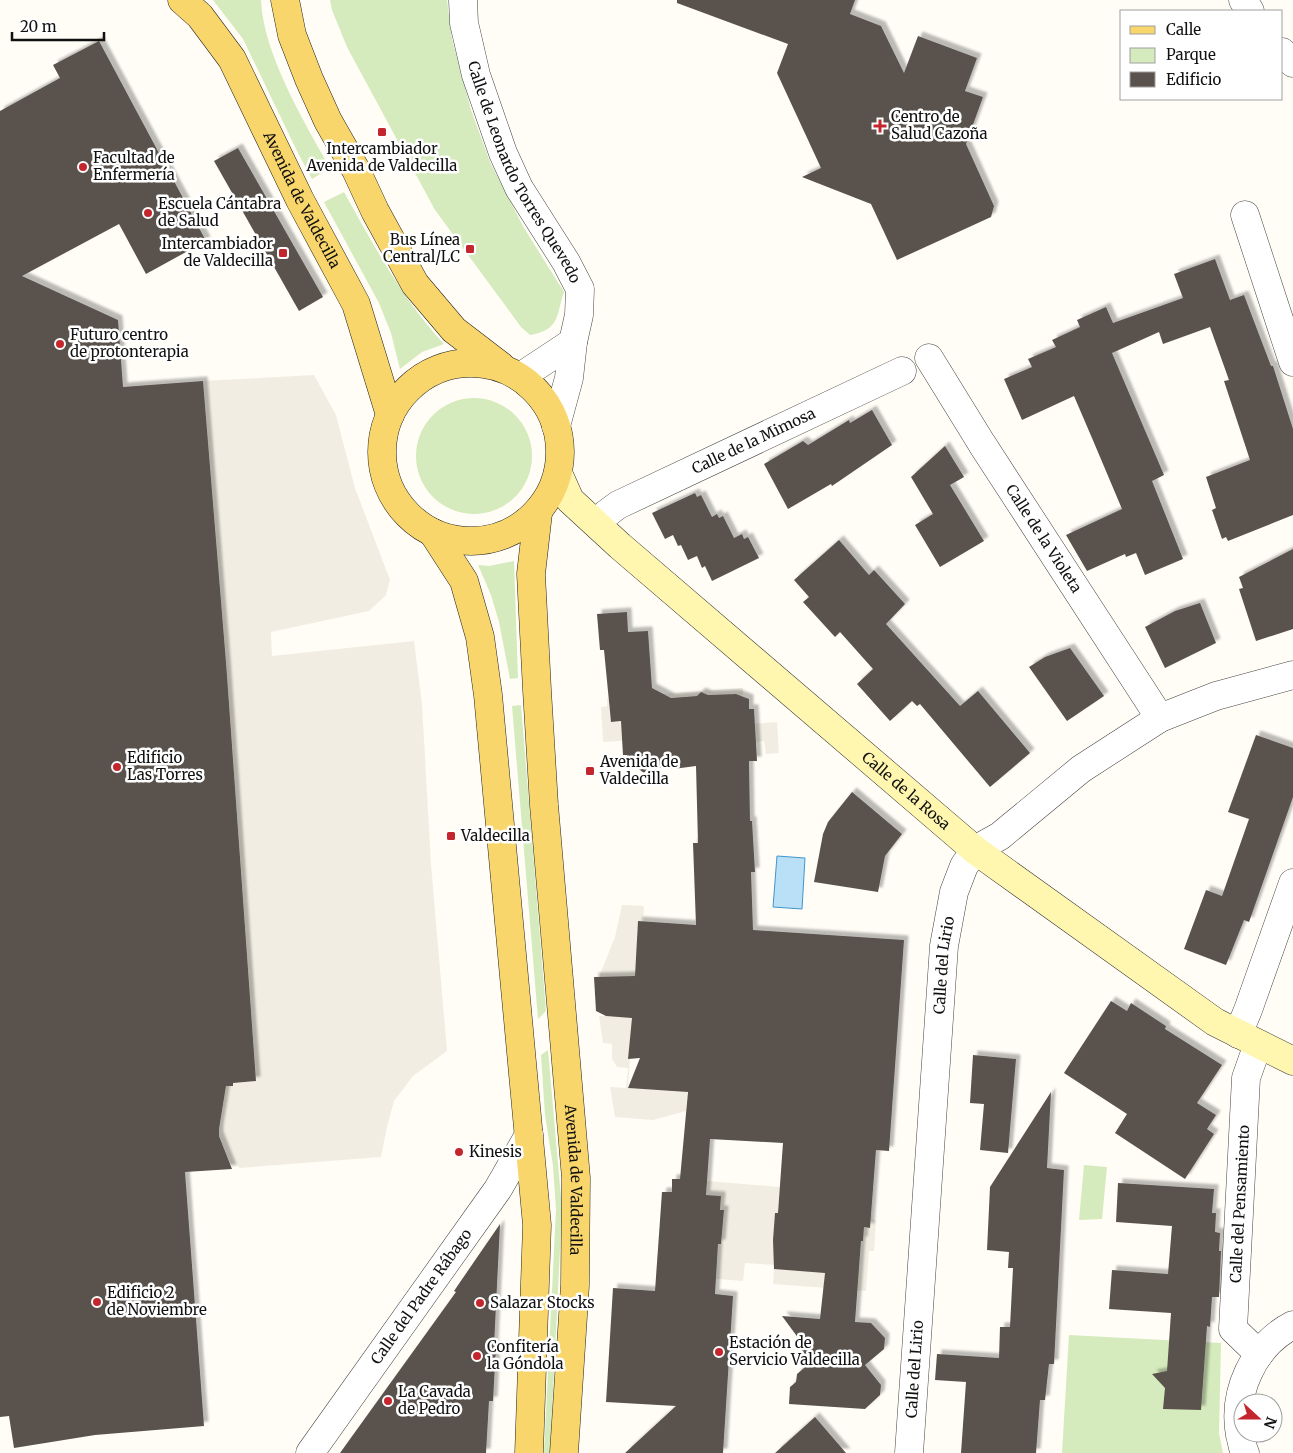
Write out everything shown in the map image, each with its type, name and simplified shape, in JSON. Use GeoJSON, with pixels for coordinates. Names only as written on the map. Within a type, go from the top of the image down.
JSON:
{"type":"FeatureCollection","features":[{"type":"Feature","properties":{"kind":"main road","name":"Avenida de Valdecilla"},"geometry":{"type":"LineString","coordinates":[[182,0],[200,16],[232,59],[300,200],[356,304],[390,415]]}},
{"type":"Feature","properties":{"kind":"main road"},"geometry":{"type":"LineString","coordinates":[[285,0],[292,35],[328,121],[356,170],[375,211],[415,284],[454,330],[512,373],[546,404],[556,426],[560,448],[558,473],[548,498],[538,513],[521,526],[495,538],[466,542],[433,533],[410,518],[395,498],[383,466],[383,441],[390,415],[400,398],[422,378],[443,368],[475,363],[512,373]]}},
{"type":"Feature","properties":{"kind":"main road","name":"Avenida de Valdecilla"},"geometry":{"type":"LineString","coordinates":[[538,513],[531,574],[537,690],[544,805],[576,1178],[575,1285],[565,1445]]}},
{"type":"Feature","properties":{"kind":"main road"},"geometry":{"type":"LineString","coordinates":[[433,533],[464,581],[480,637],[488,695],[537,1225],[529,1453]]}},
{"type":"Feature","properties":{"kind":"street","name":"Calle de Leonardo Torres Quevedo"},"geometry":{"type":"LineString","coordinates":[[463,0],[464,23],[476,75],[503,153],[519,188],[566,262],[580,289],[579,314],[573,342],[569,378],[556,426]]}},
{"type":"Feature","properties":{"kind":"street"},"geometry":{"type":"LineString","coordinates":[[1283,53],[1293,63]]}},
{"type":"Feature","properties":{"kind":"street"},"geometry":{"type":"LineString","coordinates":[[1245,215],[1293,362]]}},
{"type":"Feature","properties":{"kind":"street"},"geometry":{"type":"LineString","coordinates":[[512,373],[573,342]]}},
{"type":"Feature","properties":{"kind":"street","name":"Calle de la Violeta"},"geometry":{"type":"LineString","coordinates":[[929,358],[982,444],[1160,718]]}},
{"type":"Feature","properties":{"kind":"street","name":"Calle de la Mimosa"},"geometry":{"type":"LineString","coordinates":[[606,514],[618,505],[902,371]]}},
{"type":"Feature","properties":{"kind":"street","name":"Calle de la Rosa"},"geometry":{"type":"LineString","coordinates":[[558,473],[570,500],[620,546],[975,850],[1215,1022],[1293,1061]]}},
{"type":"Feature","properties":{"kind":"street","name":"Calle del Lirio"},"geometry":{"type":"LineString","coordinates":[[909,1453],[944,946],[954,892],[964,866],[975,850],[1000,836],[1081,769],[1160,718],[1216,696],[1293,675]]}},
{"type":"Feature","properties":{"kind":"street","name":"Calle del Pensamiento"},"geometry":{"type":"LineString","coordinates":[[1259,1354],[1233,1329],[1248,1010],[1293,883]]}},
{"type":"Feature","properties":{"kind":"street","name":"Calle del Padre Rábago"},"geometry":{"type":"LineString","coordinates":[[310,1453],[498,1190],[529,1136]]}},
{"type":"Feature","properties":{"kind":"street"},"geometry":{"type":"LineString","coordinates":[[1245,1453],[1238,1424],[1239,1400],[1246,1375],[1259,1354],[1271,1340],[1293,1325]]}},
{"type":"Feature","properties":{"kind":"green space"},"geometry":{"type":"Polygon","coordinates":[[[213,0],[261,0],[263,21],[269,42],[286,87],[330,168],[312,179],[243,39],[213,0]]]}},
{"type":"Feature","properties":{"kind":"green space"},"geometry":{"type":"Polygon","coordinates":[[[330,0],[447,0],[452,39],[471,110],[490,162],[524,228],[564,292],[556,320],[547,329],[530,335],[521,327],[435,210],[347,47],[332,10],[330,0]]]}},
{"type":"Feature","properties":{"kind":"green space"},"geometry":{"type":"Polygon","coordinates":[[[344,192],[377,251],[402,290],[444,344],[422,352],[400,369],[391,333],[379,303],[324,202],[344,192]]]}},
{"type":"Feature","properties":{"kind":"green space"},"geometry":{"type":"Polygon","coordinates":[[[474,398],[496,403],[515,415],[527,434],[532,456],[527,478],[515,497],[496,509],[474,514],[452,509],[433,497],[421,478],[416,456],[421,434],[433,415],[452,403],[474,398]]]}},
{"type":"Feature","properties":{"kind":"green space"},"geometry":{"type":"Polygon","coordinates":[[[514,561],[518,678],[510,679],[499,622],[491,595],[478,565],[489,566],[514,561]]]}},
{"type":"Feature","properties":{"kind":"green space"},"geometry":{"type":"Polygon","coordinates":[[[521,705],[546,1011],[538,1019],[512,706],[521,705]]]}},
{"type":"Feature","properties":{"kind":"green space"},"geometry":{"type":"Polygon","coordinates":[[[548,1050],[562,1209],[550,1453],[544,1453],[556,1209],[553,1166],[545,1115],[541,1055],[548,1050]]]}},
{"type":"Feature","properties":{"kind":"green space"},"geometry":{"type":"Polygon","coordinates":[[[1084,1165],[1107,1167],[1102,1219],[1079,1220],[1084,1165]]]}},
{"type":"Feature","properties":{"kind":"green space"},"geometry":{"type":"Polygon","coordinates":[[[1069,1335],[1221,1343],[1219,1433],[1223,1453],[1062,1453],[1069,1335]]]}},
{"type":"Feature","properties":{"kind":"shaded area"},"geometry":{"type":"Polygon","coordinates":[[[314,375],[336,415],[355,488],[390,580],[386,595],[369,611],[271,632],[272,656],[414,641],[422,704],[431,864],[447,1051],[413,1076],[394,1101],[381,1157],[239,1168],[238,1166],[232,1167],[219,1136],[226,1086],[232,1086],[233,1083],[256,1081],[226,662],[203,381],[314,375]]]}},
{"type":"Feature","properties":{"kind":"shaded area"},"geometry":{"type":"Polygon","coordinates":[[[743,688],[743,695],[738,696],[732,693],[729,696],[721,697],[721,695],[706,695],[703,693],[697,696],[670,698],[667,695],[609,702],[611,722],[721,714],[722,726],[777,722],[779,753],[766,754],[764,741],[712,744],[654,739],[603,742],[601,707],[607,706],[607,698],[743,688]]]}},
{"type":"Feature","properties":{"kind":"shaded area"},"geometry":{"type":"Polygon","coordinates":[[[622,905],[644,906],[643,922],[638,922],[637,936],[874,1027],[898,1029],[895,1062],[689,1063],[686,1111],[653,1120],[615,1117],[610,1087],[626,1088],[628,1068],[617,1067],[612,1059],[612,1044],[603,1043],[599,1016],[612,1016],[599,977],[615,937],[622,905]],[[658,1046],[630,1058],[628,1088],[655,1090],[658,1046]]]}},
{"type":"Feature","properties":{"kind":"shaded area"},"geometry":{"type":"Polygon","coordinates":[[[874,1179],[872,1219],[876,1220],[875,1238],[874,1251],[869,1251],[866,1291],[773,1284],[774,1269],[825,1268],[824,1283],[857,1286],[864,1227],[870,1228],[874,1179]]]}},
{"type":"Feature","properties":{"kind":"shaded area"},"geometry":{"type":"Polygon","coordinates":[[[707,1181],[780,1187],[778,1213],[775,1213],[773,1242],[776,1243],[774,1265],[745,1263],[743,1281],[656,1274],[658,1253],[721,1244],[722,1233],[717,1222],[723,1222],[724,1211],[720,1210],[721,1196],[706,1195],[707,1181]]]}},
{"type":"Feature","properties":{"kind":"water"},"geometry":{"type":"Polygon","coordinates":[[[777,856],[805,858],[802,909],[773,907],[777,856]]]}},
{"type":"Feature","properties":{"kind":"building","name":"Centro de Salud Cazoña"},"geometry":{"type":"Polygon","coordinates":[[[677,0],[855,0],[850,14],[881,26],[904,73],[918,36],[977,58],[965,91],[983,97],[966,144],[994,206],[991,217],[897,260],[871,204],[802,177],[821,168],[777,73],[788,44],[677,3],[677,0]]]}},
{"type":"Feature","properties":{"kind":"building"},"geometry":{"type":"Polygon","coordinates":[[[99,41],[206,241],[146,274],[119,224],[22,276],[118,320],[123,387],[203,381],[226,662],[256,1081],[233,1083],[233,1086],[226,1086],[219,1136],[232,1169],[185,1172],[204,1426],[95,1435],[14,1448],[9,1416],[0,1417],[0,111],[60,78],[53,65],[99,41]]]}},
{"type":"Feature","properties":{"kind":"building"},"geometry":{"type":"Polygon","coordinates":[[[238,148],[323,297],[299,311],[214,161],[238,148]]]}},
{"type":"Feature","properties":{"kind":"building"},"geometry":{"type":"Polygon","coordinates":[[[1215,259],[1230,300],[1244,295],[1271,366],[1273,366],[1293,429],[1293,515],[1228,541],[1226,537],[1222,539],[1212,510],[1216,508],[1206,477],[1250,460],[1224,381],[1229,380],[1210,327],[1163,344],[1159,332],[1112,353],[1164,475],[1152,481],[1183,559],[1145,575],[1136,553],[1126,557],[1125,554],[1087,571],[1066,535],[1122,509],[1074,396],[1022,420],[1004,379],[1032,367],[1028,359],[1056,347],[1052,340],[1080,327],[1077,320],[1106,307],[1113,323],[1183,298],[1174,274],[1215,259]]]}},
{"type":"Feature","properties":{"kind":"building"},"geometry":{"type":"Polygon","coordinates":[[[872,410],[892,445],[832,486],[831,484],[788,509],[764,464],[803,441],[808,445],[849,420],[850,423],[872,410]]]}},
{"type":"Feature","properties":{"kind":"building"},"geometry":{"type":"Polygon","coordinates":[[[945,446],[964,477],[950,485],[984,541],[940,567],[915,525],[933,514],[911,477],[945,446]]]}},
{"type":"Feature","properties":{"kind":"building"},"geometry":{"type":"Polygon","coordinates":[[[695,493],[697,497],[701,495],[712,517],[717,514],[719,518],[723,516],[734,538],[742,534],[744,539],[748,537],[759,558],[712,581],[705,566],[702,568],[697,556],[688,560],[681,545],[678,546],[673,535],[665,539],[652,513],[695,493]]]}},
{"type":"Feature","properties":{"kind":"building"},"geometry":{"type":"Polygon","coordinates":[[[839,540],[869,575],[874,570],[905,604],[886,624],[960,706],[978,691],[1030,753],[990,787],[920,704],[917,706],[912,701],[890,721],[857,684],[873,669],[840,632],[835,637],[803,602],[809,597],[794,580],[839,540]]]}},
{"type":"Feature","properties":{"kind":"building"},"geometry":{"type":"Polygon","coordinates":[[[1293,549],[1293,629],[1256,641],[1239,589],[1243,588],[1239,577],[1293,549]]]}},
{"type":"Feature","properties":{"kind":"building"},"geometry":{"type":"Polygon","coordinates":[[[1200,603],[1216,643],[1165,668],[1145,627],[1175,611],[1200,603]]]}},
{"type":"Feature","properties":{"kind":"building"},"geometry":{"type":"Polygon","coordinates":[[[627,612],[628,632],[648,631],[652,688],[671,698],[697,696],[701,692],[708,695],[736,694],[749,699],[749,709],[754,709],[757,761],[749,761],[750,821],[752,821],[755,872],[751,872],[753,930],[904,940],[889,1151],[876,1150],[870,1228],[864,1227],[863,1241],[861,1241],[855,1322],[871,1323],[885,1338],[884,1349],[865,1365],[881,1385],[880,1395],[865,1409],[789,1404],[790,1387],[796,1382],[797,1374],[811,1362],[799,1347],[799,1339],[782,1316],[820,1319],[825,1273],[774,1269],[773,1240],[775,1213],[778,1213],[783,1143],[710,1139],[706,1195],[721,1196],[720,1210],[724,1210],[721,1244],[718,1244],[715,1294],[733,1296],[723,1453],[625,1453],[676,1406],[606,1402],[613,1288],[655,1291],[662,1192],[672,1192],[672,1179],[680,1179],[688,1092],[628,1088],[640,1058],[628,1059],[632,1018],[606,1016],[596,1011],[594,977],[635,976],[638,921],[696,925],[693,843],[698,843],[696,766],[673,769],[668,767],[648,768],[644,773],[636,767],[628,769],[627,755],[623,755],[621,721],[611,722],[604,650],[600,650],[597,614],[627,612]]]}},
{"type":"Feature","properties":{"kind":"building"},"geometry":{"type":"Polygon","coordinates":[[[1070,648],[1104,696],[1067,721],[1029,667],[1045,657],[1070,648]]]}},
{"type":"Feature","properties":{"kind":"building"},"geometry":{"type":"Polygon","coordinates":[[[1256,735],[1293,748],[1293,797],[1249,922],[1244,920],[1226,965],[1184,949],[1206,890],[1222,896],[1249,819],[1228,812],[1256,735]]]}},
{"type":"Feature","properties":{"kind":"building"},"geometry":{"type":"Polygon","coordinates":[[[852,792],[902,834],[885,856],[878,892],[814,882],[823,834],[828,822],[852,792]]]}},
{"type":"Feature","properties":{"kind":"building"},"geometry":{"type":"Polygon","coordinates":[[[1111,1001],[1127,1011],[1131,1003],[1166,1026],[1165,1029],[1222,1065],[1197,1103],[1216,1115],[1207,1129],[1214,1134],[1185,1179],[1115,1133],[1127,1114],[1064,1073],[1111,1001]]]}},
{"type":"Feature","properties":{"kind":"building"},"geometry":{"type":"Polygon","coordinates":[[[973,1055],[1016,1059],[1008,1153],[980,1150],[984,1104],[970,1103],[973,1055]]]}},
{"type":"Feature","properties":{"kind":"building"},"geometry":{"type":"Polygon","coordinates":[[[1051,1092],[1047,1168],[1064,1170],[1054,1364],[1049,1364],[1045,1400],[1040,1400],[1036,1453],[961,1453],[966,1382],[935,1380],[937,1354],[999,1358],[1000,1327],[1010,1327],[1013,1268],[1008,1268],[1009,1252],[987,1250],[990,1187],[1051,1092]]]}},
{"type":"Feature","properties":{"kind":"building"},"geometry":{"type":"Polygon","coordinates":[[[1118,1183],[1214,1189],[1212,1213],[1216,1213],[1215,1232],[1220,1233],[1219,1251],[1221,1251],[1219,1297],[1212,1297],[1210,1327],[1207,1326],[1201,1410],[1163,1409],[1165,1388],[1152,1374],[1167,1371],[1171,1313],[1109,1309],[1112,1270],[1168,1274],[1172,1226],[1116,1222],[1118,1183]]]}},
{"type":"Feature","properties":{"kind":"building"},"geometry":{"type":"Polygon","coordinates":[[[500,1224],[493,1401],[489,1401],[486,1453],[340,1453],[456,1292],[454,1291],[500,1224]]]}},
{"type":"Feature","properties":{"kind":"building"},"geometry":{"type":"Polygon","coordinates":[[[815,1417],[846,1453],[775,1453],[815,1417]]]}},
{"type":"Feature","properties":{"kind":"place","name":"Centro de Salud Cazoña"},"geometry":{"type":"Point","coordinates":[880,126]}},
{"type":"Feature","properties":{"kind":"place","name":"Intercambiador Avenida de Valdecilla"},"geometry":{"type":"Point","coordinates":[382,132]}},
{"type":"Feature","properties":{"kind":"place","name":"Facultad de Enfermería"},"geometry":{"type":"Point","coordinates":[83,167]}},
{"type":"Feature","properties":{"kind":"place","name":"Escuela Cántabra de Salud"},"geometry":{"type":"Point","coordinates":[148,213]}},
{"type":"Feature","properties":{"kind":"place","name":"Bus Línea Central/LC"},"geometry":{"type":"Point","coordinates":[470,249]}},
{"type":"Feature","properties":{"kind":"place","name":"Intercambiador de Valdecilla"},"geometry":{"type":"Point","coordinates":[283,253]}},
{"type":"Feature","properties":{"kind":"place","name":"Futuro centro de protonterapia"},"geometry":{"type":"Point","coordinates":[60,344]}},
{"type":"Feature","properties":{"kind":"place","name":"Edificio Las Torres"},"geometry":{"type":"Point","coordinates":[117,767]}},
{"type":"Feature","properties":{"kind":"place","name":"Avenida de Valdecilla"},"geometry":{"type":"Point","coordinates":[590,771]}},
{"type":"Feature","properties":{"kind":"place","name":"Valdecilla"},"geometry":{"type":"Point","coordinates":[451,836]}},
{"type":"Feature","properties":{"kind":"place","name":"Kinesis"},"geometry":{"type":"Point","coordinates":[459,1152]}},
{"type":"Feature","properties":{"kind":"place","name":"Edificio 2 de Noviembre"},"geometry":{"type":"Point","coordinates":[97,1302]}},
{"type":"Feature","properties":{"kind":"place","name":"Salazar Stocks"},"geometry":{"type":"Point","coordinates":[480,1303]}},
{"type":"Feature","properties":{"kind":"place","name":"Estación de Servicio Valdecilla"},"geometry":{"type":"Point","coordinates":[719,1352]}},
{"type":"Feature","properties":{"kind":"place","name":"Confitería la Góndola"},"geometry":{"type":"Point","coordinates":[477,1356]}},
{"type":"Feature","properties":{"kind":"place","name":"La Cavada de Pedro"},"geometry":{"type":"Point","coordinates":[388,1401]}}]}
